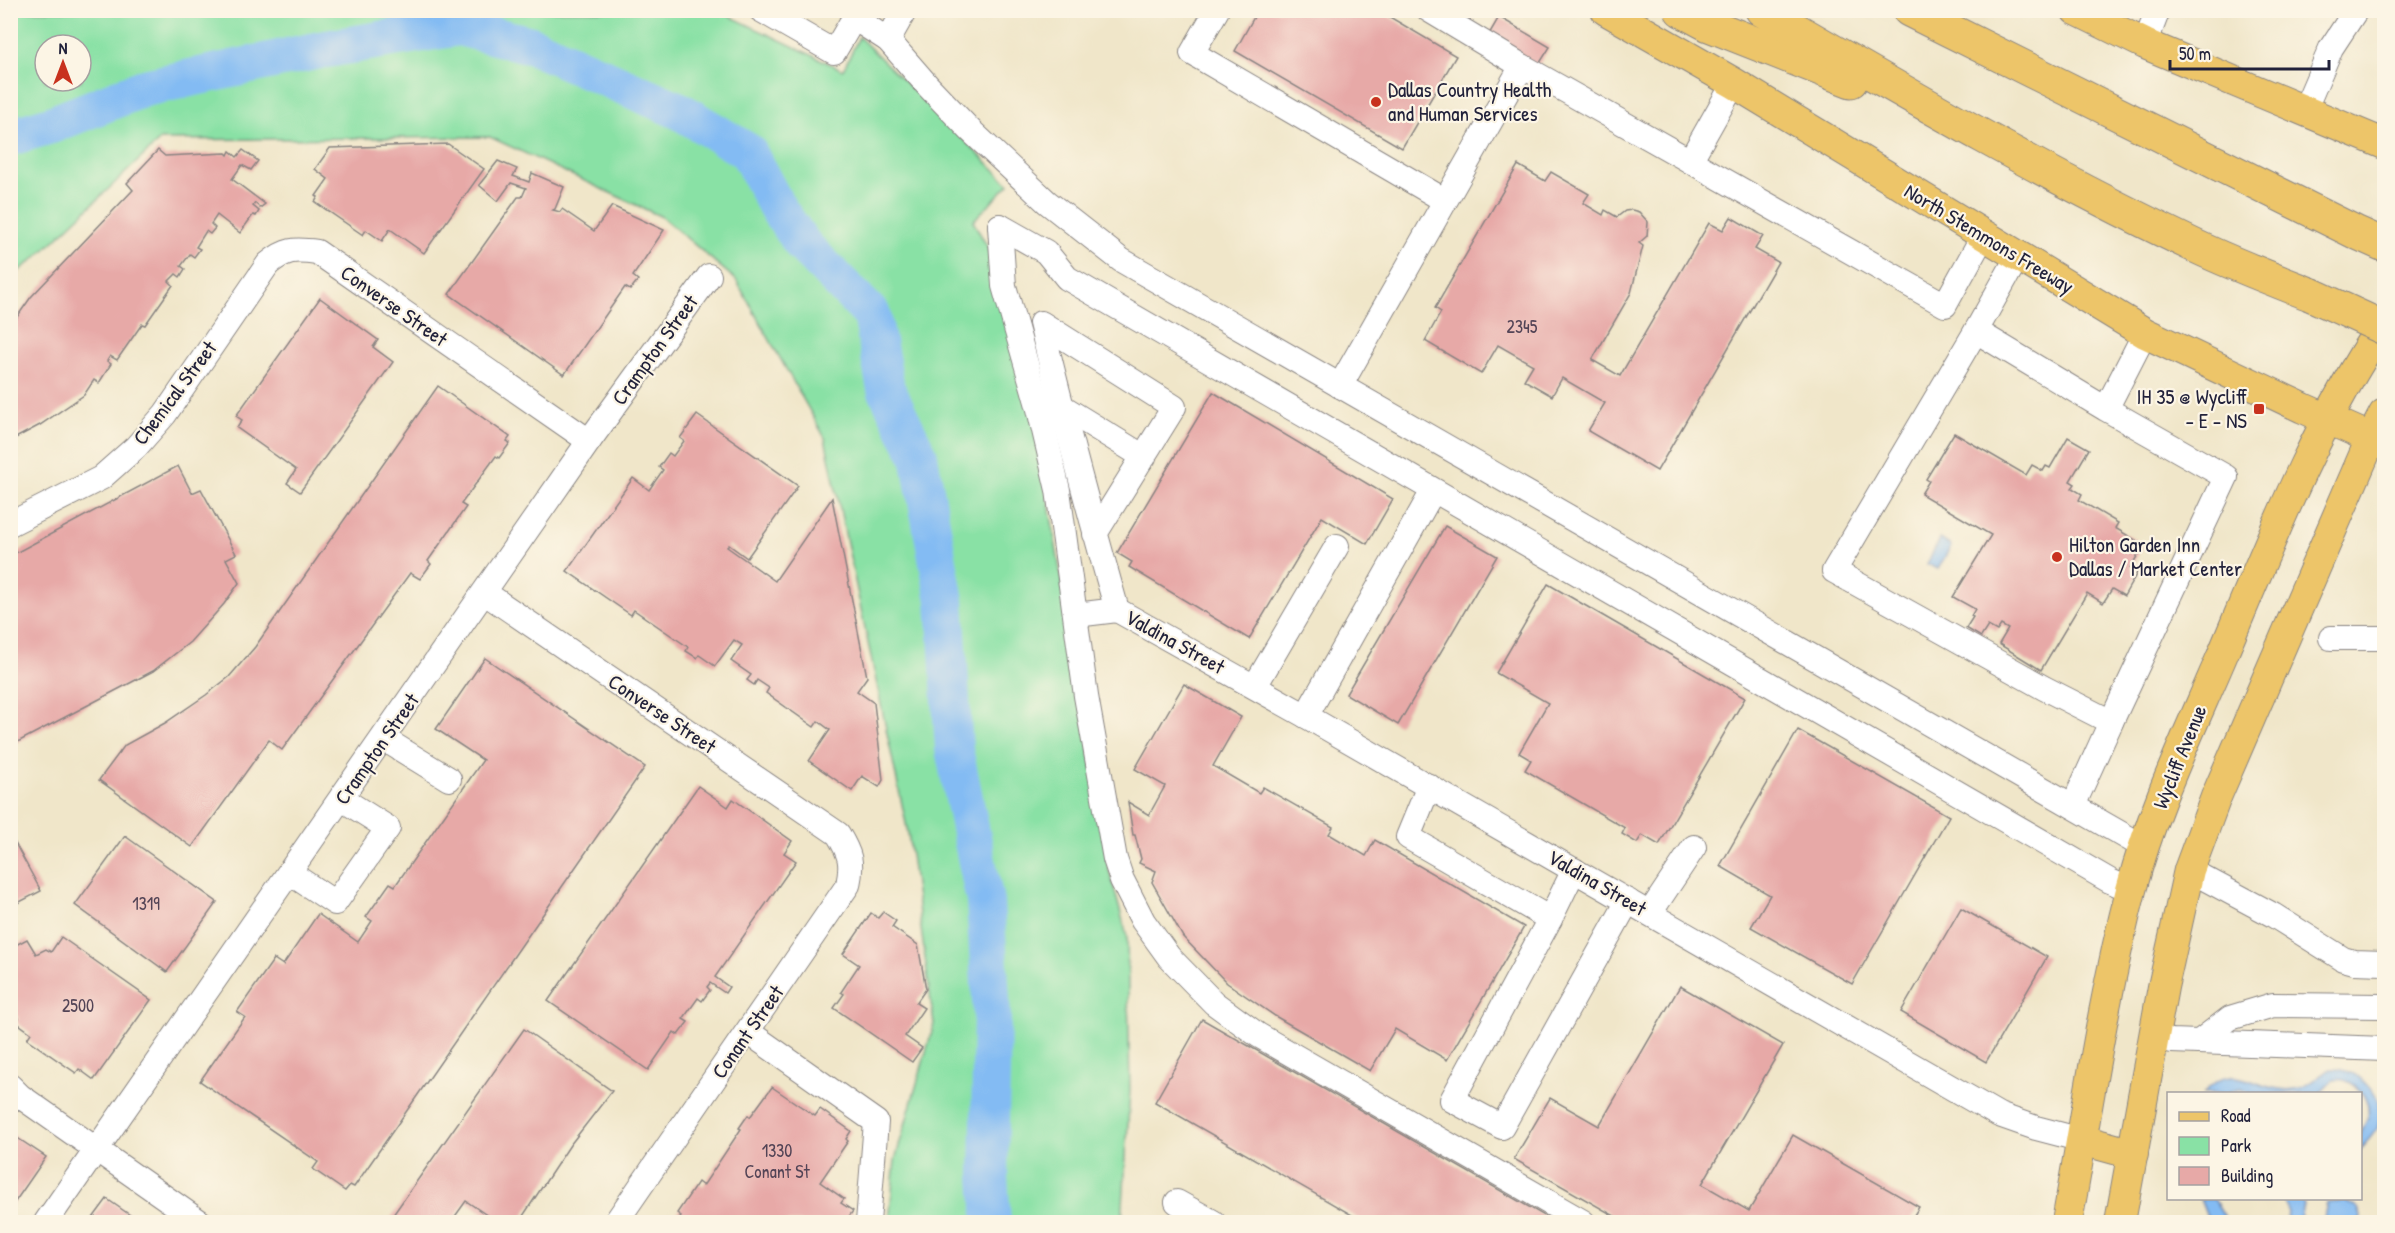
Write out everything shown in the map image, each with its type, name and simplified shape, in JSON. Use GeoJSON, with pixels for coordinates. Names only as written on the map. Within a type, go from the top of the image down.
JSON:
{"type":"FeatureCollection","features":[{"type":"Feature","properties":{"kind":"highway"},"geometry":{"type":"LineString","coordinates":[[1681,10],[1709,25],[1955,121]]}},
{"type":"Feature","properties":{"kind":"highway"},"geometry":{"type":"LineString","coordinates":[[1762,10],[1955,121],[2106,202],[2198,248],[2385,328]]}},
{"type":"Feature","properties":{"kind":"highway"},"geometry":{"type":"LineString","coordinates":[[1908,10],[2385,245]]}},
{"type":"Feature","properties":{"kind":"main road","name":"North Stemmons Freeway"},"geometry":{"type":"LineString","coordinates":[[1606,10],[1734,83],[2145,333],[2327,420],[2380,432]]}},
{"type":"Feature","properties":{"kind":"main road"},"geometry":{"type":"LineString","coordinates":[[2076,10],[2145,44],[2385,144]]}},
{"type":"Feature","properties":{"kind":"main road","name":"Wycliff Avenue"},"geometry":{"type":"LineString","coordinates":[[2067,1222],[2116,955],[2144,847],[2167,786],[2252,584],[2315,442],[2358,362],[2385,323]]}},
{"type":"Feature","properties":{"kind":"main road"},"geometry":{"type":"LineString","coordinates":[[2121,1222],[2170,954],[2189,870],[2216,797],[2380,432]]}},
{"type":"Feature","properties":{"kind":"main road"},"geometry":{"type":"LineString","coordinates":[[2144,847],[2189,870]]}},
{"type":"Feature","properties":{"kind":"main road"},"geometry":{"type":"LineString","coordinates":[[2082,1140],[2133,1154]]}},
{"type":"Feature","properties":{"kind":"street"},"geometry":{"type":"LineString","coordinates":[[761,10],[834,52],[856,14],[888,40],[970,130],[1047,202],[1121,260],[2144,847]]}},
{"type":"Feature","properties":{"kind":"street"},"geometry":{"type":"LineString","coordinates":[[888,40],[905,10]]}},
{"type":"Feature","properties":{"kind":"street"},"geometry":{"type":"LineString","coordinates":[[1217,10],[1192,53],[1444,200]]}},
{"type":"Feature","properties":{"kind":"street"},"geometry":{"type":"LineString","coordinates":[[1429,10],[1522,66],[1946,305],[1983,236]]}},
{"type":"Feature","properties":{"kind":"street"},"geometry":{"type":"LineString","coordinates":[[2145,44],[2158,10]]}},
{"type":"Feature","properties":{"kind":"street"},"geometry":{"type":"LineString","coordinates":[[2304,111],[2331,48],[2356,10]]}},
{"type":"Feature","properties":{"kind":"street"},"geometry":{"type":"LineString","coordinates":[[1340,386],[1522,66]]}},
{"type":"Feature","properties":{"kind":"street"},"geometry":{"type":"LineString","coordinates":[[1690,160],[1734,83]]}},
{"type":"Feature","properties":{"kind":"street"},"geometry":{"type":"LineString","coordinates":[[1582,1222],[1258,1035],[1214,1003],[1169,957],[1143,921],[1122,880],[1115,859],[1086,696],[1058,490],[1039,409],[1004,286],[1000,226],[1046,252],[1067,278],[2110,881],[2131,890]]}},
{"type":"Feature","properties":{"kind":"street","name":"Converse Street"},"geometry":{"type":"LineString","coordinates":[[282,252],[302,250],[317,252],[589,441]]}},
{"type":"Feature","properties":{"kind":"street","name":"Chemical Street"},"geometry":{"type":"LineString","coordinates":[[10,524],[100,477],[136,447],[165,414],[268,264],[282,252]]}},
{"type":"Feature","properties":{"kind":"street"},"geometry":{"type":"LineString","coordinates":[[2018,256],[1834,571],[2044,688],[2111,722]]}},
{"type":"Feature","properties":{"kind":"street","name":"Crampton Street"},"geometry":{"type":"LineString","coordinates":[[46,1222],[589,441],[709,276]]}},
{"type":"Feature","properties":{"kind":"street"},"geometry":{"type":"LineString","coordinates":[[1076,615],[1117,610],[1095,534],[1061,406],[1041,323],[1174,407],[1095,534]]}},
{"type":"Feature","properties":{"kind":"street"},"geometry":{"type":"LineString","coordinates":[[1976,331],[2226,477],[2073,806]]}},
{"type":"Feature","properties":{"kind":"street"},"geometry":{"type":"LineString","coordinates":[[2106,409],[2145,333]]}},
{"type":"Feature","properties":{"kind":"street"},"geometry":{"type":"LineString","coordinates":[[1061,406],[1144,457]]}},
{"type":"Feature","properties":{"kind":"street"},"geometry":{"type":"LineString","coordinates":[[1306,716],[1433,491]]}},
{"type":"Feature","properties":{"kind":"street"},"geometry":{"type":"LineString","coordinates":[[1255,686],[1337,546]]}},
{"type":"Feature","properties":{"kind":"street","name":"Converse Street"},"geometry":{"type":"LineString","coordinates":[[485,593],[838,834]]}},
{"type":"Feature","properties":{"kind":"street","name":"Valdina Street"},"geometry":{"type":"LineString","coordinates":[[1117,610],[1255,686],[1999,1115],[2082,1140]]}},
{"type":"Feature","properties":{"kind":"street"},"geometry":{"type":"LineString","coordinates":[[2331,638],[2385,638]]}},
{"type":"Feature","properties":{"kind":"street"},"geometry":{"type":"LineString","coordinates":[[384,739],[449,779]]}},
{"type":"Feature","properties":{"kind":"street"},"geometry":{"type":"LineString","coordinates":[[1429,786],[1408,837],[1550,919]]}},
{"type":"Feature","properties":{"kind":"street"},"geometry":{"type":"LineString","coordinates":[[290,873],[335,903],[387,828],[342,799]]}},
{"type":"Feature","properties":{"kind":"street","name":"Conant Street"},"geometry":{"type":"LineString","coordinates":[[616,1222],[848,885],[852,867],[848,851],[838,834]]}},
{"type":"Feature","properties":{"kind":"street"},"geometry":{"type":"LineString","coordinates":[[1650,914],[1694,847]]}},
{"type":"Feature","properties":{"kind":"street"},"geometry":{"type":"LineString","coordinates":[[1574,870],[1452,1100],[1502,1127],[1628,901]]}},
{"type":"Feature","properties":{"kind":"street"},"geometry":{"type":"LineString","coordinates":[[2189,870],[2273,915],[2343,959],[2354,962],[2385,963]]}},
{"type":"Feature","properties":{"kind":"street"},"geometry":{"type":"LineString","coordinates":[[2199,1042],[2230,1018],[2273,1005],[2385,1006]]}},
{"type":"Feature","properties":{"kind":"street"},"geometry":{"type":"LineString","coordinates":[[748,1032],[876,1122],[868,1222]]}},
{"type":"Feature","properties":{"kind":"street"},"geometry":{"type":"LineString","coordinates":[[2154,1038],[2199,1042],[2385,1048]]}},
{"type":"Feature","properties":{"kind":"street"},"geometry":{"type":"LineString","coordinates":[[10,1086],[20,1096],[200,1222]]}},
{"type":"Feature","properties":{"kind":"street"},"geometry":{"type":"LineString","coordinates":[[1177,1202],[1214,1222]]}},
{"type":"Feature","properties":{"kind":"green space"},"geometry":{"type":"Polygon","coordinates":[[[11,11],[719,11],[843,70],[859,37],[1009,184],[973,221],[1015,296],[1109,870],[1127,936],[1130,1090],[1122,1222],[889,1222],[895,1160],[934,1024],[908,833],[825,438],[736,280],[662,217],[490,137],[160,140],[39,255],[11,277],[11,11]]]}},
{"type":"Feature","properties":{"kind":"water"},"geometry":{"type":"Polygon","coordinates":[[[1940,539],[1951,546],[1938,569],[1927,564],[1940,539]]]}},
{"type":"Feature","properties":{"kind":"water"},"geometry":{"type":"Polygon","coordinates":[[[2331,1069],[2353,1074],[2370,1088],[2376,1098],[2380,1108],[2380,1120],[2376,1131],[2362,1148],[2362,1130],[2368,1119],[2367,1102],[2362,1092],[2347,1081],[2333,1080],[2321,1092],[2248,1092],[2240,1089],[2229,1092],[2205,1092],[2215,1082],[2236,1077],[2269,1087],[2295,1089],[2305,1086],[2331,1069]]]}},
{"type":"Feature","properties":{"kind":"water"},"geometry":{"type":"Polygon","coordinates":[[[2200,1200],[2215,1200],[2228,1222],[2209,1222],[2200,1200]]]}},
{"type":"Feature","properties":{"kind":"water"},"geometry":{"type":"Polygon","coordinates":[[[2283,1200],[2300,1200],[2303,1205],[2299,1222],[2287,1222],[2288,1210],[2283,1200]]]}},
{"type":"Feature","properties":{"kind":"water"},"geometry":{"type":"Polygon","coordinates":[[[2344,1201],[2358,1208],[2361,1216],[2360,1222],[2323,1222],[2327,1203],[2344,1201]]]}},
{"type":"Feature","properties":{"kind":"building","name":"Dallas Country Health and Human Services"},"geometry":{"type":"Polygon","coordinates":[[[1258,10],[1378,10],[1456,56],[1402,148],[1235,51],[1258,10]]]}},
{"type":"Feature","properties":{"kind":"building"},"geometry":{"type":"Polygon","coordinates":[[[1499,17],[1550,47],[1538,66],[1488,36],[1499,17]]]}},
{"type":"Feature","properties":{"kind":"building"},"geometry":{"type":"Polygon","coordinates":[[[448,144],[484,169],[424,253],[390,229],[382,241],[366,230],[363,235],[315,202],[318,197],[316,196],[328,179],[315,169],[330,148],[448,144]]]}},
{"type":"Feature","properties":{"kind":"building"},"geometry":{"type":"Polygon","coordinates":[[[158,150],[165,156],[226,153],[228,155],[230,151],[237,157],[243,150],[258,161],[251,170],[242,165],[232,179],[265,204],[260,208],[255,203],[253,206],[259,211],[256,216],[253,215],[240,233],[217,215],[211,224],[215,228],[210,234],[206,231],[196,247],[200,249],[194,257],[190,254],[181,266],[185,269],[180,277],[176,274],[169,281],[173,285],[145,325],[142,324],[117,360],[110,356],[107,361],[111,364],[99,383],[94,380],[84,395],[40,425],[10,441],[10,327],[31,297],[133,190],[127,183],[158,150]]]}},
{"type":"Feature","properties":{"kind":"building"},"geometry":{"type":"Polygon","coordinates":[[[498,161],[517,169],[513,176],[529,182],[532,173],[564,187],[553,210],[560,212],[562,209],[594,231],[612,206],[664,230],[633,276],[638,280],[630,290],[625,287],[564,375],[449,294],[518,197],[522,197],[526,188],[511,183],[498,201],[479,185],[498,161]]]}},
{"type":"Feature","properties":{"kind":"building"},"geometry":{"type":"Polygon","coordinates":[[[1518,165],[1545,181],[1551,172],[1589,194],[1583,203],[1603,215],[1605,210],[1617,217],[1625,211],[1632,210],[1639,212],[1648,222],[1647,236],[1639,243],[1643,246],[1631,293],[1592,360],[1620,376],[1709,223],[1723,230],[1731,217],[1763,236],[1755,249],[1778,262],[1657,471],[1588,431],[1605,403],[1562,378],[1552,396],[1524,380],[1533,365],[1498,345],[1481,374],[1425,341],[1441,312],[1435,308],[1518,165]]]}},
{"type":"Feature","properties":{"kind":"building"},"geometry":{"type":"Polygon","coordinates":[[[320,298],[378,340],[373,347],[393,362],[300,492],[287,483],[296,470],[237,428],[242,420],[236,416],[320,298]]]}},
{"type":"Feature","properties":{"kind":"building"},"geometry":{"type":"Polygon","coordinates":[[[438,386],[510,437],[507,441],[510,443],[499,458],[496,456],[461,504],[466,507],[428,561],[431,564],[420,579],[410,573],[282,750],[269,740],[192,847],[99,780],[125,745],[165,723],[206,695],[229,677],[255,647],[438,386]]]}},
{"type":"Feature","properties":{"kind":"building"},"geometry":{"type":"Polygon","coordinates":[[[1213,392],[1393,499],[1367,544],[1322,517],[1249,639],[1129,567],[1132,562],[1117,553],[1213,392]]]}},
{"type":"Feature","properties":{"kind":"building"},"geometry":{"type":"Polygon","coordinates":[[[697,415],[798,486],[747,558],[729,545],[727,547],[775,581],[832,498],[867,677],[857,691],[874,703],[883,780],[879,787],[862,776],[852,791],[809,761],[830,730],[818,721],[814,727],[766,693],[769,688],[757,680],[754,685],[747,680],[751,675],[731,661],[742,645],[734,640],[715,666],[699,655],[697,658],[686,651],[688,647],[634,610],[631,615],[567,571],[633,478],[649,490],[663,470],[659,467],[669,453],[673,456],[684,441],[680,438],[697,415]]]}},
{"type":"Feature","properties":{"kind":"building","name":"Hilton Garden Inn Dallas / Market Center"},"geometry":{"type":"Polygon","coordinates":[[[1954,433],[2026,475],[2032,465],[2043,471],[2046,466],[2050,468],[2068,437],[2089,449],[2070,481],[2075,484],[2072,488],[2082,494],[2079,500],[2118,523],[2115,528],[2144,545],[2130,568],[2137,573],[2124,596],[2112,589],[2103,603],[2087,593],[2041,670],[1999,644],[2008,629],[2001,625],[1997,631],[1988,626],[1981,637],[1966,628],[1975,609],[1953,597],[1991,535],[1921,494],[1929,481],[1926,479],[1954,433]]]}},
{"type":"Feature","properties":{"kind":"building"},"geometry":{"type":"Polygon","coordinates":[[[178,466],[192,493],[201,489],[236,554],[226,559],[239,583],[224,604],[190,642],[153,671],[10,746],[10,556],[178,466]]]}},
{"type":"Feature","properties":{"kind":"building"},"geometry":{"type":"Polygon","coordinates":[[[1445,526],[1497,556],[1398,725],[1346,694],[1445,526]]]}},
{"type":"Feature","properties":{"kind":"building"},"geometry":{"type":"Polygon","coordinates":[[[1548,584],[1745,698],[1659,845],[1642,835],[1637,843],[1622,834],[1625,828],[1525,770],[1531,760],[1519,753],[1548,703],[1496,673],[1548,584]]]}},
{"type":"Feature","properties":{"kind":"building"},"geometry":{"type":"Polygon","coordinates":[[[485,658],[645,767],[354,1187],[350,1185],[345,1191],[313,1169],[318,1162],[200,1081],[245,1017],[237,1012],[274,959],[283,965],[318,914],[358,942],[372,921],[366,917],[390,883],[395,886],[483,760],[436,729],[485,658]]]}},
{"type":"Feature","properties":{"kind":"building"},"geometry":{"type":"Polygon","coordinates":[[[1184,684],[1241,717],[1213,766],[1259,793],[1263,787],[1333,827],[1329,834],[1366,856],[1375,840],[1524,927],[1447,1060],[1395,1029],[1370,1071],[1275,1016],[1227,983],[1183,937],[1152,882],[1156,871],[1139,863],[1141,859],[1135,835],[1133,835],[1128,802],[1149,815],[1165,786],[1135,769],[1184,684]]]}},
{"type":"Feature","properties":{"kind":"building"},"geometry":{"type":"Polygon","coordinates":[[[1798,730],[1949,816],[1852,984],[1751,927],[1770,895],[1720,866],[1798,730]]]}},
{"type":"Feature","properties":{"kind":"building"},"geometry":{"type":"Polygon","coordinates":[[[698,786],[728,807],[733,799],[792,841],[784,853],[796,861],[715,977],[729,987],[725,993],[710,983],[707,987],[710,990],[702,1001],[698,998],[683,1019],[688,1022],[678,1035],[674,1032],[648,1070],[548,1001],[698,786]]]}},
{"type":"Feature","properties":{"kind":"building"},"geometry":{"type":"Polygon","coordinates":[[[10,834],[41,891],[10,907],[10,834]]]}},
{"type":"Feature","properties":{"kind":"building"},"geometry":{"type":"Polygon","coordinates":[[[125,836],[217,902],[167,972],[75,905],[125,836]]]}},
{"type":"Feature","properties":{"kind":"building"},"geometry":{"type":"Polygon","coordinates":[[[1961,908],[2047,957],[1986,1062],[1901,1012],[1961,908]]]}},
{"type":"Feature","properties":{"kind":"building"},"geometry":{"type":"Polygon","coordinates":[[[883,912],[896,921],[892,927],[918,945],[926,989],[916,1003],[924,1008],[905,1036],[922,1048],[912,1062],[834,1008],[844,994],[841,992],[859,965],[843,954],[871,913],[878,918],[883,912]]]}},
{"type":"Feature","properties":{"kind":"building"},"geometry":{"type":"Polygon","coordinates":[[[61,937],[151,1000],[94,1080],[79,1069],[76,1073],[27,1039],[31,1033],[16,1022],[19,1018],[10,1012],[10,948],[27,939],[36,954],[46,949],[51,952],[61,937]]]}},
{"type":"Feature","properties":{"kind":"building"},"geometry":{"type":"Polygon","coordinates":[[[1680,986],[1783,1045],[1702,1184],[1749,1211],[1793,1135],[1919,1207],[1911,1220],[1915,1222],[1625,1222],[1514,1159],[1550,1098],[1599,1126],[1680,986]]]}},
{"type":"Feature","properties":{"kind":"building"},"geometry":{"type":"Polygon","coordinates":[[[1202,1019],[1555,1222],[1364,1222],[1155,1102],[1202,1019]]]}},
{"type":"Feature","properties":{"kind":"building"},"geometry":{"type":"Polygon","coordinates":[[[524,1029],[612,1091],[570,1145],[519,1222],[497,1222],[466,1201],[451,1222],[388,1222],[524,1029]]]}},
{"type":"Feature","properties":{"kind":"building"},"geometry":{"type":"Polygon","coordinates":[[[772,1087],[815,1116],[820,1109],[851,1131],[846,1139],[848,1141],[820,1182],[844,1199],[841,1203],[853,1211],[845,1222],[677,1222],[681,1216],[677,1213],[698,1182],[703,1186],[748,1115],[750,1117],[772,1087]]]}},
{"type":"Feature","properties":{"kind":"building"},"geometry":{"type":"Polygon","coordinates":[[[10,1133],[46,1157],[10,1209],[10,1133]]]}},
{"type":"Feature","properties":{"kind":"building"},"geometry":{"type":"Polygon","coordinates":[[[107,1199],[140,1222],[90,1222],[107,1199]]]}},
{"type":"Feature","properties":{"kind":"waterway"},"geometry":{"type":"LineString","coordinates":[[10,137],[51,125],[144,88],[320,50],[459,27],[531,45],[680,111],[748,152],[778,209],[804,246],[872,315],[886,389],[919,456],[945,601],[954,749],[985,901],[992,1016],[989,1176],[992,1222]]}},
{"type":"Feature","properties":{"kind":"place","name":"Dallas Country Health and Human Services"},"geometry":{"type":"Point","coordinates":[1376,102]}},
{"type":"Feature","properties":{"kind":"place","name":"IH 35 @ Wycliff - E - NS"},"geometry":{"type":"Point","coordinates":[2259,409]}},
{"type":"Feature","properties":{"kind":"place","name":"Hilton Garden Inn Dallas / Market Center"},"geometry":{"type":"Point","coordinates":[2057,557]}}]}
